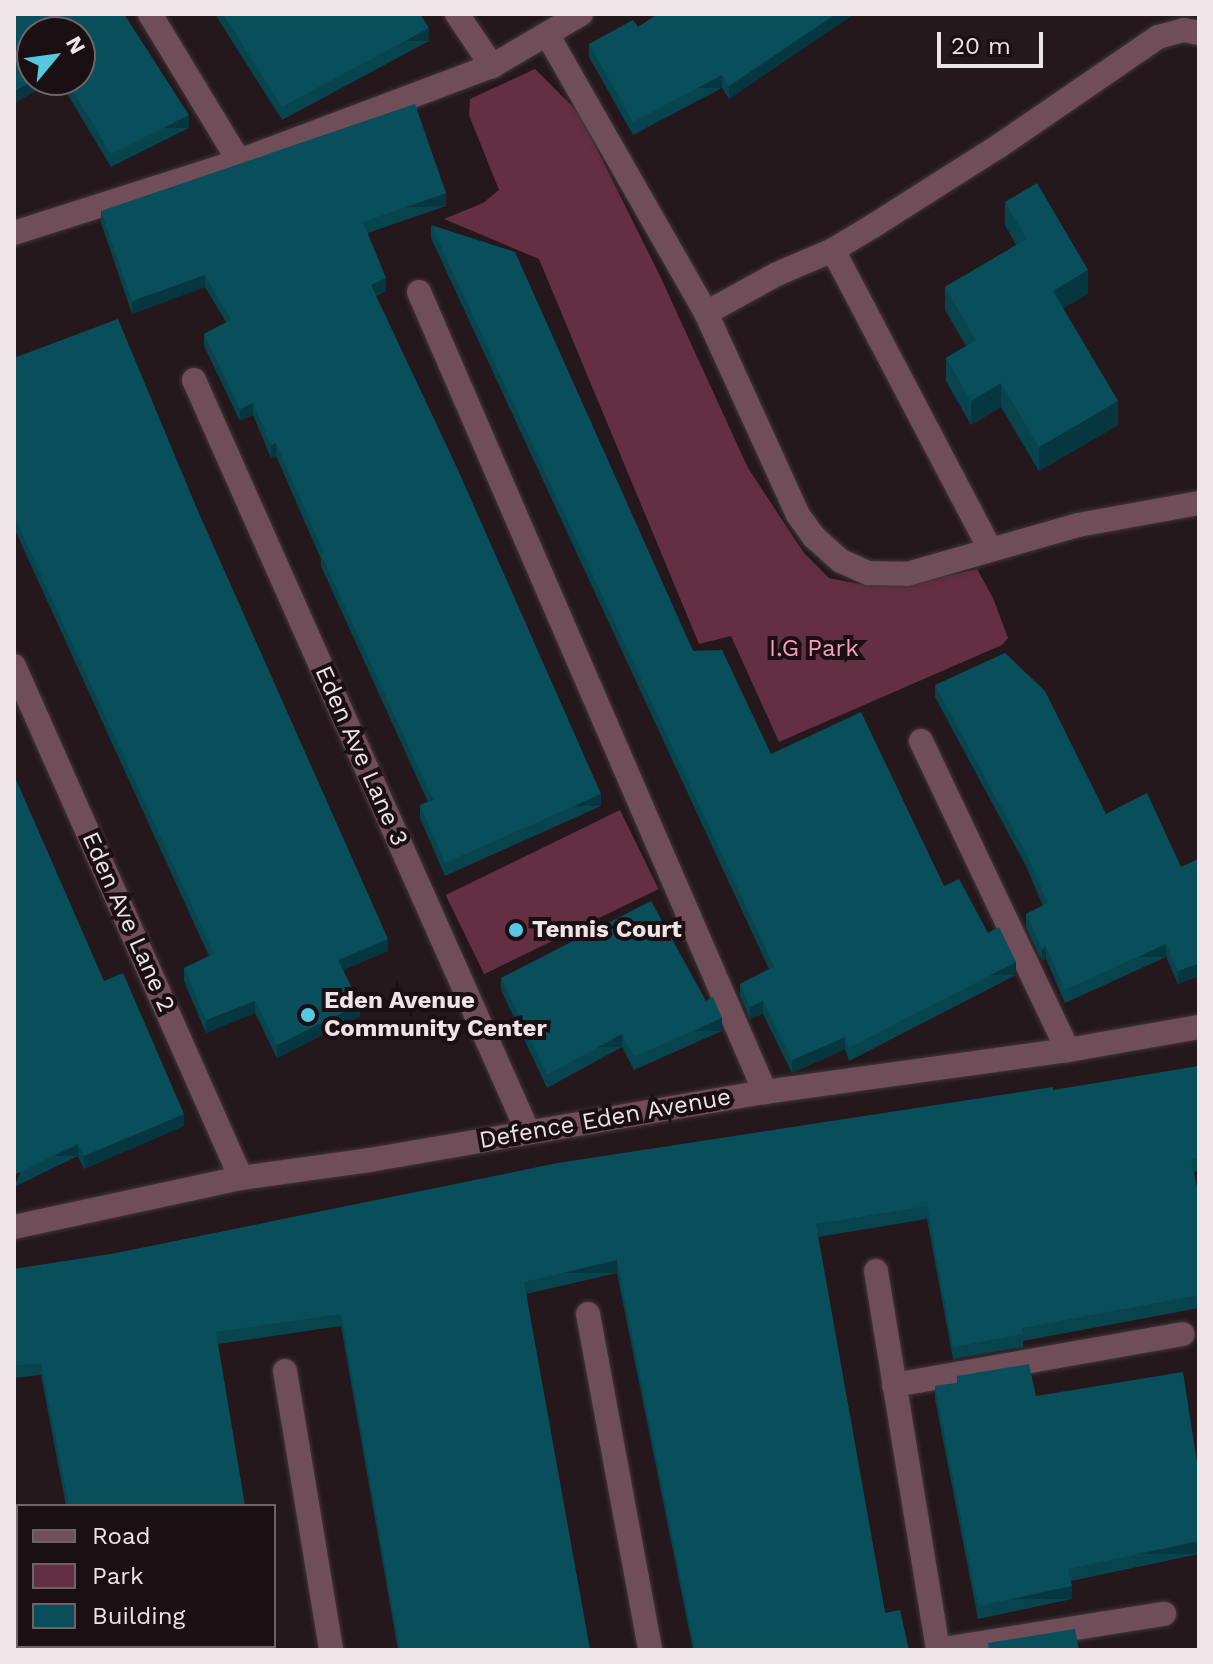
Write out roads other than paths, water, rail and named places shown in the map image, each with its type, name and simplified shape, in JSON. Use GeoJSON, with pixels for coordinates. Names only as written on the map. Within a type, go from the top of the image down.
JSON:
{"type":"FeatureCollection","features":[{"type":"Feature","properties":{"kind":"street"},"geometry":{"type":"LineString","coordinates":[[150,14],[239,161]]}},
{"type":"Feature","properties":{"kind":"street"},"geometry":{"type":"LineString","coordinates":[[457,14],[492,66]]}},
{"type":"Feature","properties":{"kind":"street"},"geometry":{"type":"LineString","coordinates":[[14,233],[239,161],[492,66],[581,14]]}},
{"type":"Feature","properties":{"kind":"street"},"geometry":{"type":"LineString","coordinates":[[706,313],[777,274],[833,250],[999,146],[1158,37],[1184,30],[1199,33]]}},
{"type":"Feature","properties":{"kind":"street"},"geometry":{"type":"LineString","coordinates":[[547,34],[706,313],[798,515],[814,537],[841,561],[868,573],[907,574],[1078,525],[1199,503]]}},
{"type":"Feature","properties":{"kind":"street"},"geometry":{"type":"LineString","coordinates":[[833,250],[990,549]]}},
{"type":"Feature","properties":{"kind":"street"},"geometry":{"type":"LineString","coordinates":[[419,292],[765,1092]]}},
{"type":"Feature","properties":{"kind":"street","name":"Eden Ave Lane 3"},"geometry":{"type":"LineString","coordinates":[[194,380],[528,1132]]}},
{"type":"Feature","properties":{"kind":"street","name":"Eden Ave Lane 2"},"geometry":{"type":"LineString","coordinates":[[14,666],[241,1178]]}},
{"type":"Feature","properties":{"kind":"street"},"geometry":{"type":"LineString","coordinates":[[921,741],[1068,1050]]}},
{"type":"Feature","properties":{"kind":"street","name":"Defence Eden Avenue"},"geometry":{"type":"LineString","coordinates":[[14,1227],[241,1178],[765,1092],[1068,1050],[1199,1027]]}},
{"type":"Feature","properties":{"kind":"street"},"geometry":{"type":"LineString","coordinates":[[876,1271],[938,1650],[1164,1614]]}},
{"type":"Feature","properties":{"kind":"street"},"geometry":{"type":"LineString","coordinates":[[588,1314],[650,1650]]}},
{"type":"Feature","properties":{"kind":"street"},"geometry":{"type":"LineString","coordinates":[[894,1385],[1183,1334]]}},
{"type":"Feature","properties":{"kind":"street"},"geometry":{"type":"LineString","coordinates":[[285,1371],[331,1650]]}},
{"type":"Feature","properties":{"kind":"place","name":"Tennis Court"},"geometry":{"type":"Point","coordinates":[516,930]}},
{"type":"Feature","properties":{"kind":"place","name":"Eden Avenue Community Center"},"geometry":{"type":"Point","coordinates":[308,1015]}},
{"type":"Feature","properties":{"kind":"park label","name":"I.G Park"},"geometry":{"type":"Point","coordinates":[814,649]}}]}
